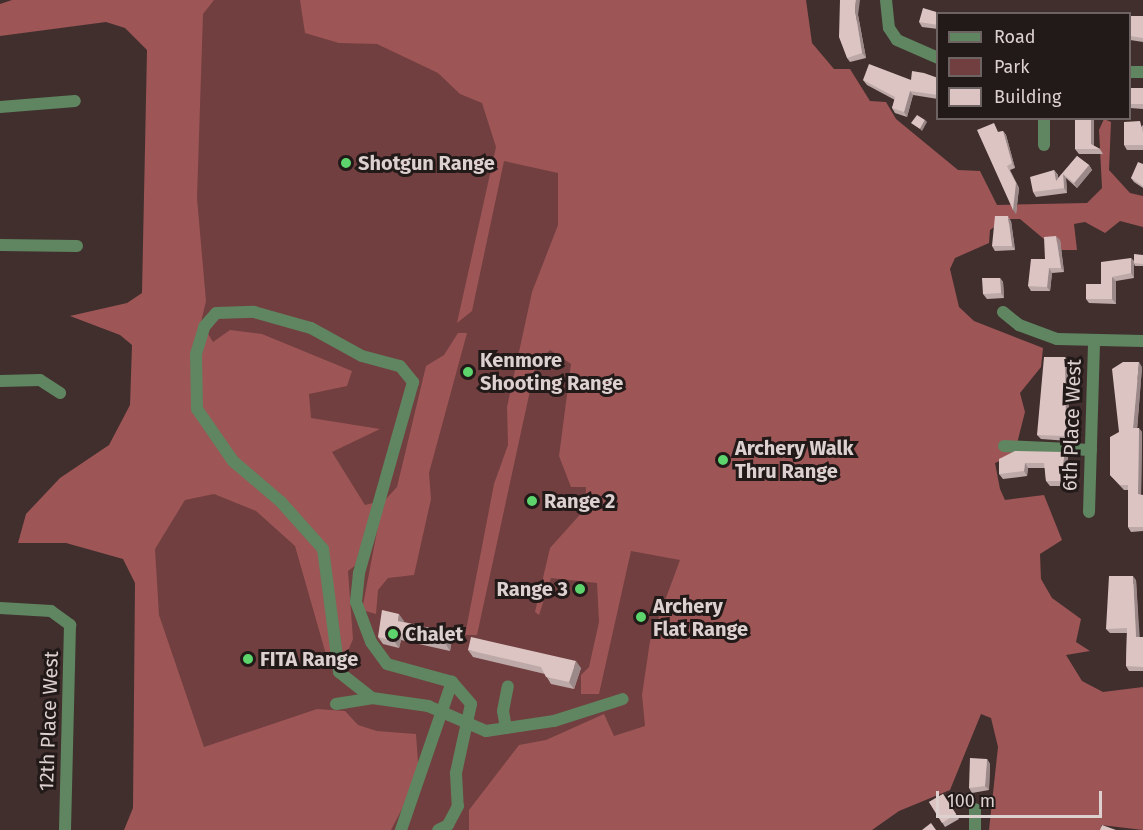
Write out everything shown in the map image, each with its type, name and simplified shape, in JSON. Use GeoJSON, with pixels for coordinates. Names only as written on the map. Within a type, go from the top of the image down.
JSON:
{"type":"FeatureCollection","features":[{"type":"Feature","properties":{"kind":"street"},"geometry":{"type":"LineString","coordinates":[[886,0],[888,27],[897,40],[936,57]]}},
{"type":"Feature","properties":{"kind":"street"},"geometry":{"type":"LineString","coordinates":[[0,106],[75,100]]}},
{"type":"Feature","properties":{"kind":"street"},"geometry":{"type":"LineString","coordinates":[[1044,120],[1044,146]]}},
{"type":"Feature","properties":{"kind":"street"},"geometry":{"type":"LineString","coordinates":[[0,245],[77,246]]}},
{"type":"Feature","properties":{"kind":"street"},"geometry":{"type":"LineString","coordinates":[[372,698],[339,672],[323,549],[281,502],[233,461],[197,409],[196,354],[204,327],[216,313],[254,312],[311,328],[408,373],[412,395],[359,573],[356,602],[371,642],[387,664],[453,682],[471,704],[456,773],[458,806],[448,825],[438,830]]}},
{"type":"Feature","properties":{"kind":"street"},"geometry":{"type":"LineString","coordinates":[[1003,312],[1019,325],[1057,339],[1143,341]]}},
{"type":"Feature","properties":{"kind":"street","name":"6th Place West"},"geometry":{"type":"LineString","coordinates":[[1089,512],[1094,340]]}},
{"type":"Feature","properties":{"kind":"street"},"geometry":{"type":"LineString","coordinates":[[1,380],[40,380],[60,393]]}},
{"type":"Feature","properties":{"kind":"street"},"geometry":{"type":"LineString","coordinates":[[1004,446],[1090,450]]}},
{"type":"Feature","properties":{"kind":"street","name":"12th Place West"},"geometry":{"type":"LineString","coordinates":[[0,608],[64,616],[72,636],[65,830]]}},
{"type":"Feature","properties":{"kind":"street"},"geometry":{"type":"LineString","coordinates":[[401,830],[445,711],[453,682]]}},
{"type":"Feature","properties":{"kind":"street"},"geometry":{"type":"LineString","coordinates":[[506,728],[503,711],[508,687]]}},
{"type":"Feature","properties":{"kind":"street"},"geometry":{"type":"LineString","coordinates":[[336,704],[372,698],[445,711],[486,731],[554,721],[623,699]]}},
{"type":"Feature","properties":{"kind":"street"},"geometry":{"type":"LineString","coordinates":[[975,809],[975,830]]}},
{"type":"Feature","properties":{"kind":"green space","name":"Kenmore Shooting Range"},"geometry":{"type":"Polygon","coordinates":[[[155,0],[792,0],[786,830],[136,830],[155,0]]]}},
{"type":"Feature","properties":{"kind":"shaded area"},"geometry":{"type":"Polygon","coordinates":[[[12,0],[214,0],[203,14],[197,198],[206,301],[201,322],[213,342],[230,330],[262,334],[352,371],[347,386],[309,394],[311,418],[380,429],[332,452],[365,505],[385,500],[397,487],[426,366],[444,355],[458,333],[467,333],[429,473],[431,499],[414,575],[388,578],[378,590],[376,614],[362,610],[379,521],[364,559],[348,571],[353,639],[348,651],[327,658],[295,546],[256,511],[214,494],[185,500],[155,549],[159,615],[204,747],[317,709],[345,711],[358,725],[377,731],[416,734],[419,776],[391,830],[124,830],[133,808],[135,583],[123,559],[66,543],[18,543],[26,514],[60,478],[109,445],[130,405],[132,345],[120,335],[70,316],[127,303],[142,293],[147,50],[125,28],[106,22],[0,36],[0,4],[12,0]]]}},
{"type":"Feature","properties":{"kind":"shaded area"},"geometry":{"type":"Polygon","coordinates":[[[300,0],[806,0],[812,43],[834,69],[850,69],[870,101],[886,102],[896,119],[958,170],[980,171],[997,205],[1087,203],[1102,188],[1099,130],[1104,120],[1111,122],[1109,170],[1130,193],[1143,196],[1143,227],[1120,221],[1105,233],[1085,222],[1074,224],[1077,250],[1057,250],[1020,219],[1005,219],[990,230],[989,243],[955,258],[950,269],[959,307],[974,321],[1043,348],[1041,367],[1020,393],[1025,412],[1014,455],[995,463],[1000,489],[1005,500],[1044,495],[1062,540],[1040,554],[1041,579],[1052,598],[1081,619],[1076,642],[1090,651],[1066,655],[1082,681],[1103,692],[1143,687],[1143,830],[1101,825],[1101,830],[989,830],[998,747],[991,718],[981,714],[950,790],[899,811],[872,830],[469,830],[469,810],[519,745],[546,740],[604,714],[614,736],[645,726],[642,695],[650,641],[680,560],[631,551],[599,694],[581,694],[581,675],[589,667],[599,622],[597,583],[551,578],[539,615],[535,612],[550,548],[585,509],[586,487],[571,487],[559,456],[571,364],[550,350],[536,363],[477,635],[465,635],[494,484],[508,445],[507,407],[532,292],[558,225],[558,173],[504,161],[472,311],[457,323],[496,147],[482,103],[460,94],[438,73],[377,44],[339,43],[305,33],[300,0]]]}},
{"type":"Feature","properties":{"kind":"building"},"geometry":{"type":"Polygon","coordinates":[[[840,0],[856,0],[855,10],[862,53],[847,58],[839,37],[840,0]]]}},
{"type":"Feature","properties":{"kind":"building"},"geometry":{"type":"Polygon","coordinates":[[[923,8],[936,12],[936,25],[919,22],[923,8]]]}},
{"type":"Feature","properties":{"kind":"building"},"geometry":{"type":"Polygon","coordinates":[[[1131,16],[1143,16],[1143,38],[1131,36],[1131,16]]]}},
{"type":"Feature","properties":{"kind":"building"},"geometry":{"type":"Polygon","coordinates":[[[869,64],[911,80],[912,71],[924,73],[936,77],[936,95],[910,91],[904,112],[892,108],[895,97],[863,80],[869,64]]]}},
{"type":"Feature","properties":{"kind":"building"},"geometry":{"type":"Polygon","coordinates":[[[1131,88],[1143,88],[1143,104],[1131,104],[1131,88]]]}},
{"type":"Feature","properties":{"kind":"building"},"geometry":{"type":"Polygon","coordinates":[[[917,115],[925,120],[920,129],[911,123],[917,115]]]}},
{"type":"Feature","properties":{"kind":"building"},"geometry":{"type":"Polygon","coordinates":[[[1075,120],[1091,120],[1091,144],[1100,149],[1075,149],[1075,120]]]}},
{"type":"Feature","properties":{"kind":"building"},"geometry":{"type":"Polygon","coordinates":[[[1140,121],[1143,145],[1124,145],[1124,122],[1140,121]]]}},
{"type":"Feature","properties":{"kind":"building"},"geometry":{"type":"Polygon","coordinates":[[[994,123],[998,132],[1003,131],[1012,163],[1007,166],[1016,183],[1013,210],[977,130],[994,123]]]}},
{"type":"Feature","properties":{"kind":"building"},"geometry":{"type":"Polygon","coordinates":[[[1077,156],[1089,165],[1074,183],[1063,174],[1064,188],[1033,192],[1030,177],[1054,170],[1056,181],[1077,156]]]}},
{"type":"Feature","properties":{"kind":"building"},"geometry":{"type":"Polygon","coordinates":[[[1138,162],[1143,164],[1143,186],[1131,178],[1138,162]]]}},
{"type":"Feature","properties":{"kind":"building"},"geometry":{"type":"Polygon","coordinates":[[[995,216],[1008,216],[1012,246],[992,246],[995,216]]]}},
{"type":"Feature","properties":{"kind":"building"},"geometry":{"type":"Polygon","coordinates":[[[1056,236],[1061,268],[1049,268],[1047,287],[1028,286],[1031,259],[1045,259],[1044,237],[1056,236]]]}},
{"type":"Feature","properties":{"kind":"building"},"geometry":{"type":"Polygon","coordinates":[[[1134,254],[1143,255],[1143,264],[1134,263],[1134,254]]]}},
{"type":"Feature","properties":{"kind":"building"},"geometry":{"type":"Polygon","coordinates":[[[1131,258],[1131,273],[1112,277],[1112,299],[1086,299],[1086,284],[1101,284],[1101,262],[1131,258]]]}},
{"type":"Feature","properties":{"kind":"building"},"geometry":{"type":"Polygon","coordinates":[[[982,278],[1000,278],[1001,293],[983,294],[982,278]]]}},
{"type":"Feature","properties":{"kind":"building"},"geometry":{"type":"Polygon","coordinates":[[[1044,357],[1065,357],[1066,436],[1037,435],[1044,357]]]}},
{"type":"Feature","properties":{"kind":"building"},"geometry":{"type":"Polygon","coordinates":[[[1123,362],[1139,362],[1133,428],[1139,428],[1138,494],[1143,495],[1143,527],[1128,527],[1128,485],[1120,485],[1110,475],[1110,437],[1119,432],[1112,369],[1123,362]]]}},
{"type":"Feature","properties":{"kind":"building"},"geometry":{"type":"Polygon","coordinates":[[[1015,451],[1065,452],[1060,481],[1046,481],[1044,463],[1025,463],[1024,471],[999,474],[999,459],[1015,451]]]}},
{"type":"Feature","properties":{"kind":"building"},"geometry":{"type":"Polygon","coordinates":[[[1109,576],[1133,576],[1136,637],[1143,637],[1143,667],[1126,666],[1127,628],[1106,629],[1109,576]]]}},
{"type":"Feature","properties":{"kind":"building"},"geometry":{"type":"Polygon","coordinates":[[[382,610],[399,614],[398,621],[447,632],[445,643],[396,633],[394,641],[378,637],[382,610]]]}},
{"type":"Feature","properties":{"kind":"building"},"geometry":{"type":"Polygon","coordinates":[[[471,637],[576,661],[569,682],[546,677],[541,667],[468,650],[471,637]]]}},
{"type":"Feature","properties":{"kind":"building"},"geometry":{"type":"Polygon","coordinates":[[[970,758],[987,759],[985,786],[969,788],[970,758]]]}},
{"type":"Feature","properties":{"kind":"building"},"geometry":{"type":"Polygon","coordinates":[[[943,794],[956,814],[942,823],[929,802],[943,794]]]}},
{"type":"Feature","properties":{"kind":"building"},"geometry":{"type":"Polygon","coordinates":[[[931,823],[936,830],[922,830],[931,823]]]}},
{"type":"Feature","properties":{"kind":"building"},"geometry":{"type":"Polygon","coordinates":[[[1102,825],[1116,830],[1100,830],[1102,825]]]}},
{"type":"Feature","properties":{"kind":"place","name":"Shotgun Range"},"geometry":{"type":"Point","coordinates":[346,163]}},
{"type":"Feature","properties":{"kind":"place","name":"Kenmore Shooting Range"},"geometry":{"type":"Point","coordinates":[468,372]}},
{"type":"Feature","properties":{"kind":"place","name":"Archery Walk Thru Range"},"geometry":{"type":"Point","coordinates":[723,460]}},
{"type":"Feature","properties":{"kind":"place","name":"Range 2"},"geometry":{"type":"Point","coordinates":[532,501]}},
{"type":"Feature","properties":{"kind":"place","name":"Range 3"},"geometry":{"type":"Point","coordinates":[580,589]}},
{"type":"Feature","properties":{"kind":"place","name":"Archery Flat Range"},"geometry":{"type":"Point","coordinates":[641,617]}},
{"type":"Feature","properties":{"kind":"place","name":"Chalet"},"geometry":{"type":"Point","coordinates":[393,634]}},
{"type":"Feature","properties":{"kind":"place","name":"FITA Range"},"geometry":{"type":"Point","coordinates":[248,659]}}]}
